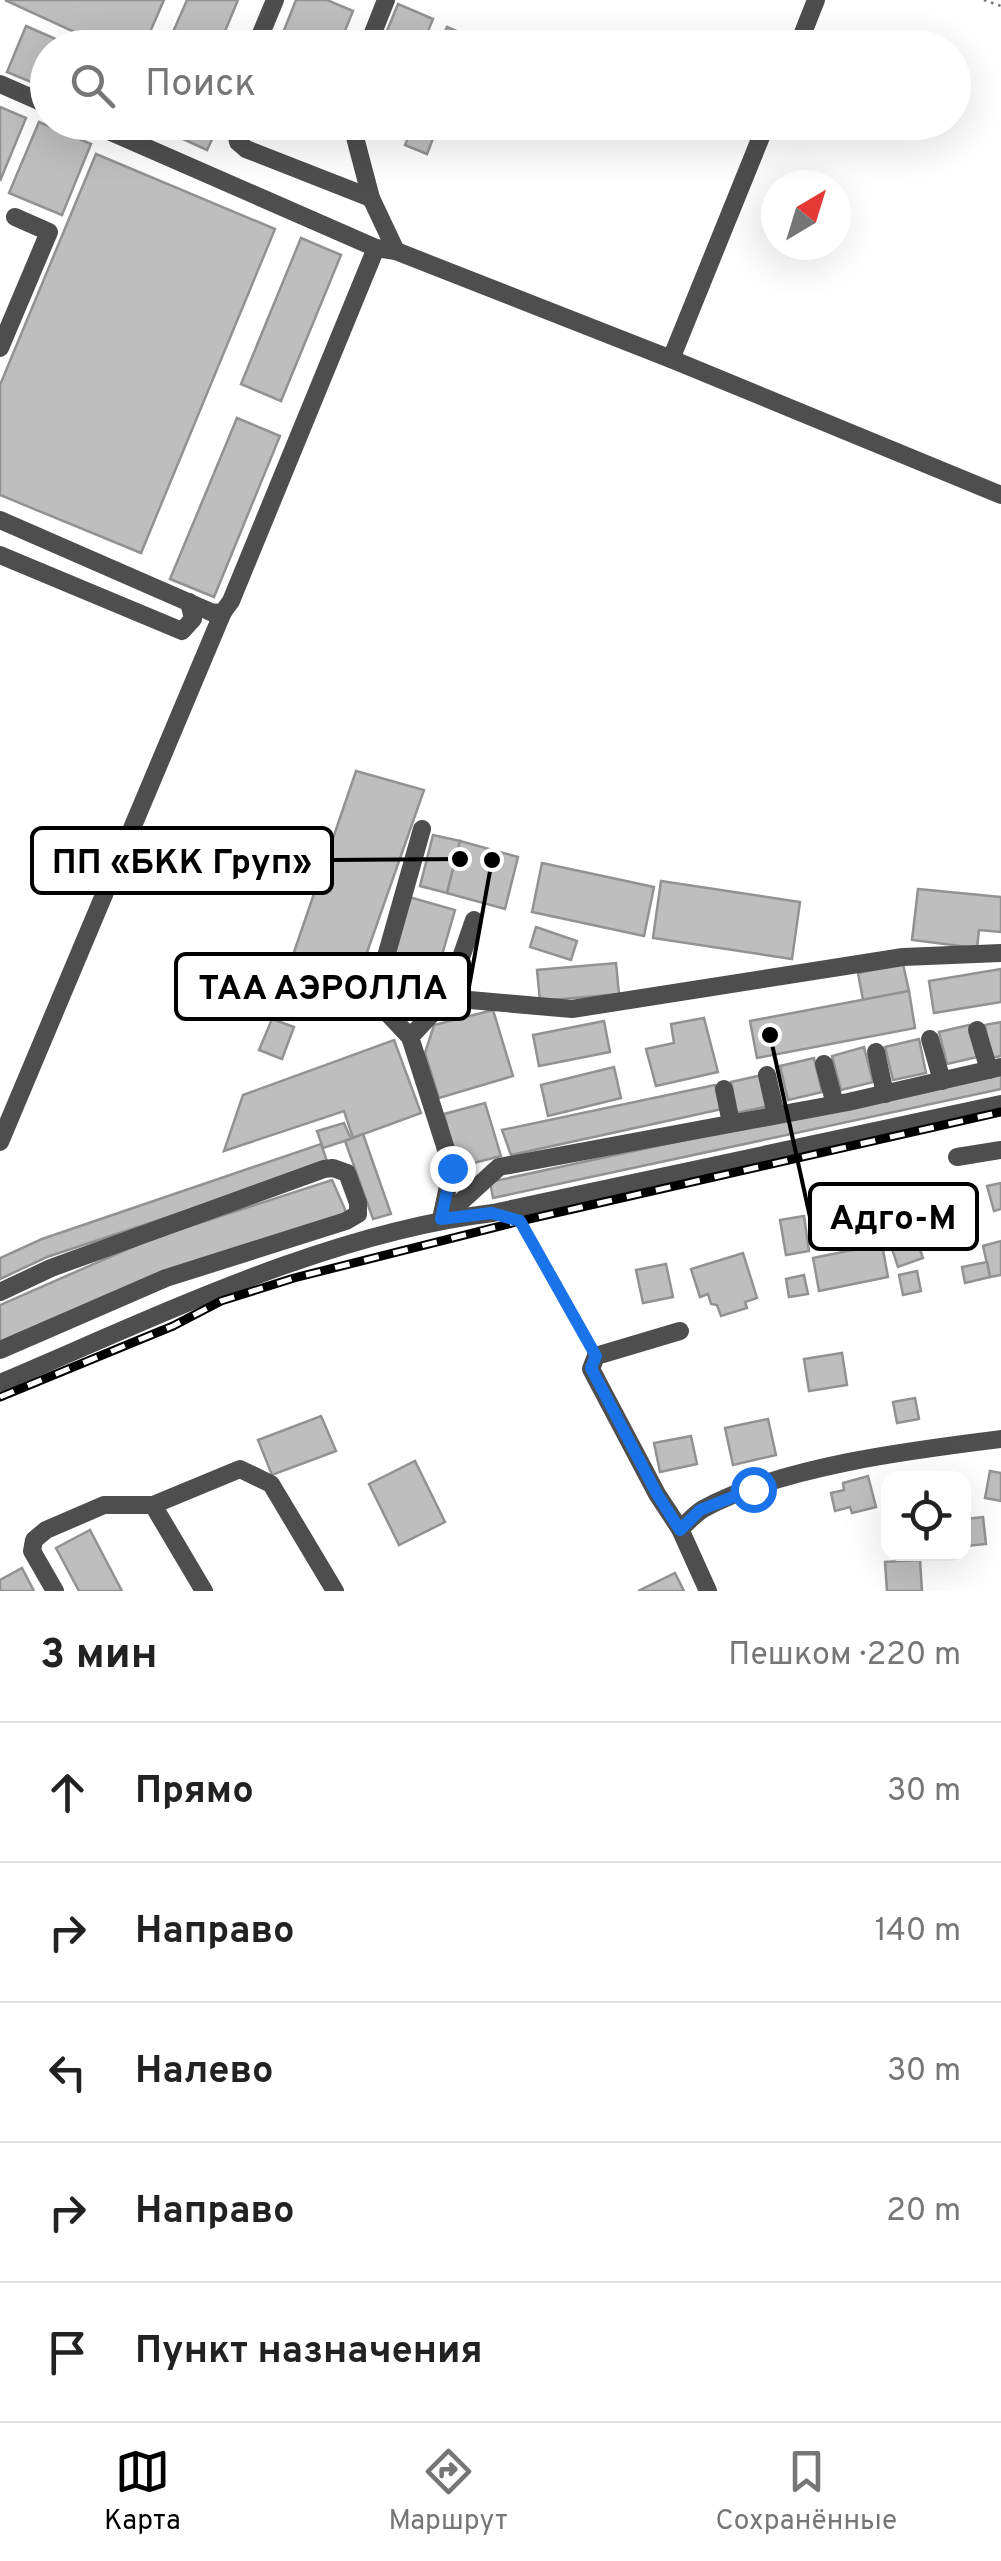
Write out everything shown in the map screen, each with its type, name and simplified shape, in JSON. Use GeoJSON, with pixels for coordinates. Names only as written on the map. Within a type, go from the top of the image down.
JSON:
{"type":"FeatureCollection","features":[{"type":"Feature","properties":{"kind":"street"},"geometry":{"type":"LineString","coordinates":[[264,30],[276,0]]}},
{"type":"Feature","properties":{"kind":"street"},"geometry":{"type":"LineString","coordinates":[[374,30],[386,0]]}},
{"type":"Feature","properties":{"kind":"street"},"geometry":{"type":"LineString","coordinates":[[804,30],[816,0]]}},
{"type":"Feature","properties":{"kind":"street"},"geometry":{"type":"LineString","coordinates":[[0,84],[30,97]]}},
{"type":"Feature","properties":{"kind":"street"},"geometry":{"type":"LineString","coordinates":[[129,140],[376,248],[396,251],[671,358],[1001,495]]}},
{"type":"Feature","properties":{"kind":"street"},"geometry":{"type":"LineString","coordinates":[[238,140],[246,149],[371,198]]}},
{"type":"Feature","properties":{"kind":"street"},"geometry":{"type":"LineString","coordinates":[[355,140],[371,198],[396,251]]}},
{"type":"Feature","properties":{"kind":"street"},"geometry":{"type":"LineString","coordinates":[[671,358],[759,140]]}},
{"type":"Feature","properties":{"kind":"street"},"geometry":{"type":"LineString","coordinates":[[0,348],[49,232],[15,217]]}},
{"type":"Feature","properties":{"kind":"street"},"geometry":{"type":"LineString","coordinates":[[0,1142],[238,584],[376,248]]}},
{"type":"Feature","properties":{"kind":"street"},"geometry":{"type":"LineString","coordinates":[[0,520],[213,613],[223,612]]}},
{"type":"Feature","properties":{"kind":"street"},"geometry":{"type":"LineString","coordinates":[[0,554],[182,630],[193,619],[188,602]]}},
{"type":"Feature","properties":{"kind":"street"},"geometry":{"type":"LineString","coordinates":[[422,829],[374,999],[410,1038],[452,1168],[441,1219]]}},
{"type":"Feature","properties":{"kind":"street"},"geometry":{"type":"LineString","coordinates":[[410,1038],[448,998],[474,920]]}},
{"type":"Feature","properties":{"kind":"street"},"geometry":{"type":"LineString","coordinates":[[448,998],[572,1010],[903,956],[1001,953]]}},
{"type":"Feature","properties":{"kind":"street"},"geometry":{"type":"LineString","coordinates":[[441,1219],[499,1167],[835,1104],[995,1069],[977,1030]]}},
{"type":"Feature","properties":{"kind":"street"},"geometry":{"type":"LineString","coordinates":[[930,1039],[942,1081]]}},
{"type":"Feature","properties":{"kind":"street"},"geometry":{"type":"LineString","coordinates":[[876,1052],[885,1094]]}},
{"type":"Feature","properties":{"kind":"street"},"geometry":{"type":"LineString","coordinates":[[824,1064],[835,1104]]}},
{"type":"Feature","properties":{"kind":"street"},"geometry":{"type":"LineString","coordinates":[[767,1075],[776,1115]]}},
{"type":"Feature","properties":{"kind":"street"},"geometry":{"type":"LineString","coordinates":[[724,1089],[731,1123]]}},
{"type":"Feature","properties":{"kind":"street"},"geometry":{"type":"LineString","coordinates":[[0,1383],[223,1290],[441,1219],[492,1213],[1001,1104]]}},
{"type":"Feature","properties":{"kind":"street"},"geometry":{"type":"LineString","coordinates":[[958,1157],[1001,1150]]}},
{"type":"Feature","properties":{"kind":"street"},"geometry":{"type":"LineString","coordinates":[[0,1292],[51,1268],[324,1169],[348,1174],[358,1203],[358,1214],[346,1221],[166,1278],[0,1350]]}},
{"type":"Feature","properties":{"kind":"street"},"geometry":{"type":"LineString","coordinates":[[680,1332],[596,1356],[591,1368],[680,1530],[708,1591]]}},
{"type":"Feature","properties":{"kind":"street"},"geometry":{"type":"LineString","coordinates":[[680,1530],[700,1510],[808,1472],[924,1448],[1001,1440]]}},
{"type":"Feature","properties":{"kind":"street"},"geometry":{"type":"LineString","coordinates":[[55,1591],[32,1551],[34,1540],[46,1530],[104,1505],[153,1505],[240,1469],[271,1484],[335,1591]]}},
{"type":"Feature","properties":{"kind":"street"},"geometry":{"type":"LineString","coordinates":[[153,1505],[204,1591]]}},
{"type":"Feature","properties":{"kind":"path"},"geometry":{"type":"LineString","coordinates":[[984,0],[1001,6]]}},
{"type":"Feature","properties":{"kind":"path"},"geometry":{"type":"LineString","coordinates":[[492,1213],[520,1221],[596,1356]]}},
{"type":"Feature","properties":{"kind":"building"},"geometry":{"type":"Polygon","coordinates":[[[5,0],[164,0],[151,30],[70,30],[5,0]]]}},
{"type":"Feature","properties":{"kind":"building"},"geometry":{"type":"Polygon","coordinates":[[[187,0],[238,0],[226,30],[174,30],[187,0]]]}},
{"type":"Feature","properties":{"kind":"building"},"geometry":{"type":"Polygon","coordinates":[[[296,0],[327,0],[353,11],[345,30],[284,30],[296,0]]]}},
{"type":"Feature","properties":{"kind":"building"},"geometry":{"type":"Polygon","coordinates":[[[398,4],[433,19],[428,30],[387,30],[398,4]]]}},
{"type":"Feature","properties":{"kind":"building"},"geometry":{"type":"Polygon","coordinates":[[[26,26],[35,30],[30,30],[30,82],[7,72],[26,26]]]}},
{"type":"Feature","properties":{"kind":"building"},"geometry":{"type":"Polygon","coordinates":[[[0,107],[26,118],[0,181],[0,107]]]}},
{"type":"Feature","properties":{"kind":"building"},"geometry":{"type":"Polygon","coordinates":[[[31,140],[82,140],[91,144],[62,215],[9,193],[31,140]]]}},
{"type":"Feature","properties":{"kind":"building"},"geometry":{"type":"Polygon","coordinates":[[[185,140],[212,140],[207,150],[185,140]]]}},
{"type":"Feature","properties":{"kind":"building"},"geometry":{"type":"Polygon","coordinates":[[[407,140],[432,140],[427,154],[405,145],[407,140]]]}},
{"type":"Feature","properties":{"kind":"building"},"geometry":{"type":"Polygon","coordinates":[[[96,154],[275,229],[141,553],[0,495],[0,385],[96,154]]]}},
{"type":"Feature","properties":{"kind":"building"},"geometry":{"type":"Polygon","coordinates":[[[301,238],[341,255],[281,401],[241,384],[301,238]]]}},
{"type":"Feature","properties":{"kind":"building"},"geometry":{"type":"Polygon","coordinates":[[[237,418],[280,436],[214,597],[170,579],[237,418]]]}},
{"type":"Feature","properties":{"kind":"building"},"geometry":{"type":"Polygon","coordinates":[[[356,771],[424,790],[358,978],[368,981],[359,1017],[280,993],[356,771]]]}},
{"type":"Feature","properties":{"kind":"building"},"geometry":{"type":"Polygon","coordinates":[[[433,835],[460,841],[447,893],[420,886],[433,835]]]}},
{"type":"Feature","properties":{"kind":"building"},"geometry":{"type":"Polygon","coordinates":[[[460,841],[518,857],[505,909],[447,893],[460,841]]]}},
{"type":"Feature","properties":{"kind":"building"},"geometry":{"type":"Polygon","coordinates":[[[542,863],[654,887],[644,936],[532,912],[542,863]]]}},
{"type":"Feature","properties":{"kind":"building"},"geometry":{"type":"Polygon","coordinates":[[[661,881],[800,902],[792,959],[653,938],[661,881]]]}},
{"type":"Feature","properties":{"kind":"building"},"geometry":{"type":"Polygon","coordinates":[[[918,889],[1001,897],[1001,932],[979,930],[977,948],[912,940],[918,889]]]}},
{"type":"Feature","properties":{"kind":"building"},"geometry":{"type":"Polygon","coordinates":[[[409,897],[455,910],[430,996],[385,983],[409,897]]]}},
{"type":"Feature","properties":{"kind":"building"},"geometry":{"type":"Polygon","coordinates":[[[536,927],[577,941],[571,960],[530,947],[536,927]]]}},
{"type":"Feature","properties":{"kind":"building"},"geometry":{"type":"Polygon","coordinates":[[[616,963],[619,994],[540,1001],[537,970],[616,963]]]}},
{"type":"Feature","properties":{"kind":"building"},"geometry":{"type":"Polygon","coordinates":[[[903,964],[909,991],[863,1000],[858,973],[903,964]]]}},
{"type":"Feature","properties":{"kind":"building"},"geometry":{"type":"Polygon","coordinates":[[[1001,969],[1001,1002],[934,1013],[929,981],[1001,969]]]}},
{"type":"Feature","properties":{"kind":"building"},"geometry":{"type":"Polygon","coordinates":[[[909,991],[915,1028],[757,1058],[750,1021],[909,991]]]}},
{"type":"Feature","properties":{"kind":"building"},"geometry":{"type":"Polygon","coordinates":[[[493,1010],[513,1076],[439,1098],[425,1053],[434,1025],[493,1010]]]}},
{"type":"Feature","properties":{"kind":"building"},"geometry":{"type":"Polygon","coordinates":[[[704,1018],[718,1072],[656,1086],[646,1049],[674,1043],[671,1024],[704,1018]]]}},
{"type":"Feature","properties":{"kind":"building"},"geometry":{"type":"Polygon","coordinates":[[[272,1019],[294,1027],[282,1059],[259,1050],[272,1019]]]}},
{"type":"Feature","properties":{"kind":"building"},"geometry":{"type":"Polygon","coordinates":[[[604,1021],[610,1052],[539,1066],[533,1035],[604,1021]]]}},
{"type":"Feature","properties":{"kind":"building"},"geometry":{"type":"Polygon","coordinates":[[[1001,1022],[1001,1056],[991,1058],[985,1025],[1001,1022]]]}},
{"type":"Feature","properties":{"kind":"building"},"geometry":{"type":"Polygon","coordinates":[[[969,1025],[977,1057],[947,1064],[939,1032],[969,1025]]]}},
{"type":"Feature","properties":{"kind":"building"},"geometry":{"type":"Polygon","coordinates":[[[919,1039],[926,1073],[893,1080],[885,1047],[919,1039]]]}},
{"type":"Feature","properties":{"kind":"building"},"geometry":{"type":"Polygon","coordinates":[[[394,1040],[421,1113],[353,1138],[344,1111],[224,1151],[243,1095],[394,1040]]]}},
{"type":"Feature","properties":{"kind":"building"},"geometry":{"type":"Polygon","coordinates":[[[864,1047],[873,1082],[841,1090],[832,1056],[864,1047]]]}},
{"type":"Feature","properties":{"kind":"building"},"geometry":{"type":"Polygon","coordinates":[[[814,1058],[822,1092],[788,1100],[780,1066],[814,1058]]]}},
{"type":"Feature","properties":{"kind":"building"},"geometry":{"type":"Polygon","coordinates":[[[614,1067],[621,1098],[548,1116],[541,1085],[614,1067]]]}},
{"type":"Feature","properties":{"kind":"building"},"geometry":{"type":"Polygon","coordinates":[[[1001,1072],[1001,1089],[493,1198],[490,1182],[1001,1072]]]}},
{"type":"Feature","properties":{"kind":"building"},"geometry":{"type":"Polygon","coordinates":[[[762,1075],[769,1106],[737,1113],[731,1082],[762,1075]]]}},
{"type":"Feature","properties":{"kind":"building"},"geometry":{"type":"Polygon","coordinates":[[[715,1085],[722,1109],[511,1155],[502,1130],[715,1085]]]}},
{"type":"Feature","properties":{"kind":"building"},"geometry":{"type":"Polygon","coordinates":[[[485,1103],[501,1156],[458,1167],[444,1114],[485,1103]]]}},
{"type":"Feature","properties":{"kind":"building"},"geometry":{"type":"Polygon","coordinates":[[[344,1123],[351,1139],[323,1148],[317,1131],[344,1123]]]}},
{"type":"Feature","properties":{"kind":"building"},"geometry":{"type":"Polygon","coordinates":[[[363,1134],[391,1214],[373,1219],[345,1141],[363,1134]]]}},
{"type":"Feature","properties":{"kind":"building"},"geometry":{"type":"Polygon","coordinates":[[[321,1144],[328,1164],[47,1257],[0,1279],[0,1258],[42,1239],[321,1144]]]}},
{"type":"Feature","properties":{"kind":"building"},"geometry":{"type":"Polygon","coordinates":[[[332,1180],[347,1214],[0,1342],[0,1305],[153,1238],[332,1180]]]}},
{"type":"Feature","properties":{"kind":"building"},"geometry":{"type":"Polygon","coordinates":[[[1001,1183],[1001,1209],[994,1211],[987,1186],[1001,1183]]]}},
{"type":"Feature","properties":{"kind":"building"},"geometry":{"type":"Polygon","coordinates":[[[804,1216],[809,1251],[786,1255],[780,1220],[804,1216]]]}},
{"type":"Feature","properties":{"kind":"building"},"geometry":{"type":"Polygon","coordinates":[[[910,1222],[923,1258],[898,1267],[886,1231],[910,1222]]]}},
{"type":"Feature","properties":{"kind":"building"},"geometry":{"type":"Polygon","coordinates":[[[1001,1241],[1001,1275],[990,1277],[983,1246],[1001,1241]]]}},
{"type":"Feature","properties":{"kind":"building"},"geometry":{"type":"Polygon","coordinates":[[[882,1244],[888,1277],[819,1291],[813,1258],[882,1244]]]}},
{"type":"Feature","properties":{"kind":"building"},"geometry":{"type":"Polygon","coordinates":[[[743,1253],[757,1298],[745,1302],[747,1308],[721,1316],[708,1294],[700,1297],[691,1269],[743,1253]]]}},
{"type":"Feature","properties":{"kind":"building"},"geometry":{"type":"Polygon","coordinates":[[[987,1262],[990,1277],[965,1283],[962,1267],[987,1262]]]}},
{"type":"Feature","properties":{"kind":"building"},"geometry":{"type":"Polygon","coordinates":[[[666,1264],[673,1297],[643,1303],[636,1270],[666,1264]]]}},
{"type":"Feature","properties":{"kind":"building"},"geometry":{"type":"Polygon","coordinates":[[[917,1271],[921,1291],[903,1295],[899,1275],[917,1271]]]}},
{"type":"Feature","properties":{"kind":"building"},"geometry":{"type":"Polygon","coordinates":[[[804,1275],[808,1294],[789,1297],[786,1279],[804,1275]]]}},
{"type":"Feature","properties":{"kind":"building"},"geometry":{"type":"Polygon","coordinates":[[[842,1353],[847,1385],[809,1391],[804,1359],[842,1353]]]}},
{"type":"Feature","properties":{"kind":"building"},"geometry":{"type":"Polygon","coordinates":[[[915,1398],[919,1419],[897,1423],[893,1402],[915,1398]]]}},
{"type":"Feature","properties":{"kind":"building"},"geometry":{"type":"Polygon","coordinates":[[[321,1416],[336,1451],[272,1475],[258,1440],[321,1416]]]}},
{"type":"Feature","properties":{"kind":"building"},"geometry":{"type":"Polygon","coordinates":[[[768,1419],[776,1455],[733,1465],[725,1428],[768,1419]]]}},
{"type":"Feature","properties":{"kind":"building"},"geometry":{"type":"Polygon","coordinates":[[[691,1436],[697,1464],[660,1472],[654,1443],[691,1436]]]}},
{"type":"Feature","properties":{"kind":"building"},"geometry":{"type":"Polygon","coordinates":[[[415,1461],[445,1522],[399,1545],[369,1484],[415,1461]]]}},
{"type":"Feature","properties":{"kind":"building"},"geometry":{"type":"Polygon","coordinates":[[[990,1471],[1001,1473],[1001,1501],[985,1498],[990,1471]]]}},
{"type":"Feature","properties":{"kind":"building"},"geometry":{"type":"Polygon","coordinates":[[[868,1476],[876,1507],[852,1513],[850,1507],[835,1511],[831,1493],[844,1490],[843,1483],[868,1476]]]}},
{"type":"Feature","properties":{"kind":"building"},"geometry":{"type":"Polygon","coordinates":[[[983,1517],[986,1544],[971,1546],[971,1518],[983,1517]]]}},
{"type":"Feature","properties":{"kind":"building"},"geometry":{"type":"Polygon","coordinates":[[[90,1530],[122,1591],[79,1591],[56,1548],[90,1530]]]}},
{"type":"Feature","properties":{"kind":"building"},"geometry":{"type":"Polygon","coordinates":[[[920,1561],[922,1591],[887,1591],[885,1562],[920,1561]]]}},
{"type":"Feature","properties":{"kind":"building"},"geometry":{"type":"Polygon","coordinates":[[[22,1568],[34,1591],[0,1591],[0,1580],[22,1568]]]}},
{"type":"Feature","properties":{"kind":"building"},"geometry":{"type":"Polygon","coordinates":[[[675,1573],[684,1591],[638,1591],[675,1573]]]}},
{"type":"Feature","properties":{"kind":"railway"},"geometry":{"type":"LineString","coordinates":[[0,1397],[173,1326],[221,1301],[294,1278],[520,1221],[1001,1112]]}},
{"type":"Feature","properties":{"kind":"place","name":"ПП «БКК Груп»"},"geometry":{"type":"Point","coordinates":[460,859]}},
{"type":"Feature","properties":{"kind":"place","name":"ТАА АЭРОЛЛА"},"geometry":{"type":"Point","coordinates":[492,860]}},
{"type":"Feature","properties":{"kind":"place","name":"Адго-М"},"geometry":{"type":"Point","coordinates":[770,1035]}},
{"type":"Feature","properties":{"kind":"route"},"geometry":{"type":"LineString","coordinates":[[452,1168],[441,1219],[492,1213],[520,1221],[596,1356],[591,1368],[680,1530],[700,1510],[753,1489]]}}]}
